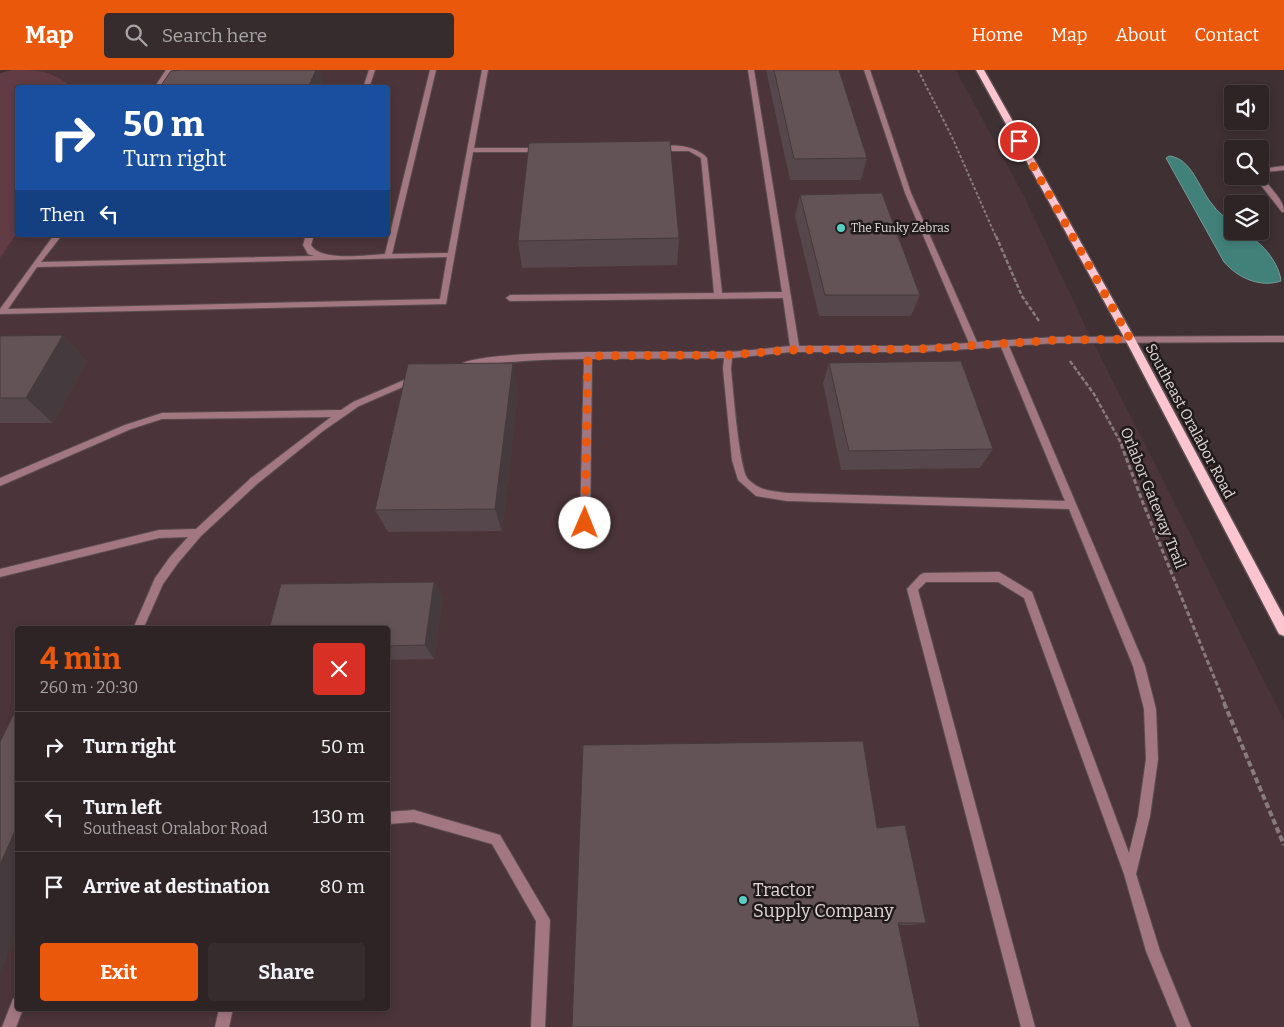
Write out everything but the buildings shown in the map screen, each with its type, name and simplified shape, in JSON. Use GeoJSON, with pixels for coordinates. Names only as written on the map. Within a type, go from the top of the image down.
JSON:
{"type":"FeatureCollection","features":[{"type":"Feature","properties":{"kind":"main road","name":"Southeast Oralabor Road"},"geometry":{"type":"LineString","coordinates":[[980,70],[1130,339],[1284,630]]}},
{"type":"Feature","properties":{"kind":"lane"},"geometry":{"type":"LineString","coordinates":[[158,85],[167,72],[171,70]]}},
{"type":"Feature","properties":{"kind":"lane"},"geometry":{"type":"LineString","coordinates":[[367,85],[372,70]]}},
{"type":"Feature","properties":{"kind":"lane"},"geometry":{"type":"LineString","coordinates":[[388,256],[432,70]]}},
{"type":"Feature","properties":{"kind":"lane"},"geometry":{"type":"LineString","coordinates":[[56,237],[2,312],[443,302],[485,70]]}},
{"type":"Feature","properties":{"kind":"lane"},"geometry":{"type":"LineString","coordinates":[[751,70],[795,350]]}},
{"type":"Feature","properties":{"kind":"lane"},"geometry":{"type":"LineString","coordinates":[[868,70],[908,193],[974,346]]}},
{"type":"Feature","properties":{"kind":"lane"},"geometry":{"type":"LineString","coordinates":[[470,150],[546,150]]}},
{"type":"Feature","properties":{"kind":"lane"},"geometry":{"type":"LineString","coordinates":[[652,150],[691,150],[700,153],[704,158],[718,296]]}},
{"type":"Feature","properties":{"kind":"lane"},"geometry":{"type":"LineString","coordinates":[[1269,169],[1284,168]]}},
{"type":"Feature","properties":{"kind":"lane"},"geometry":{"type":"LineString","coordinates":[[1264,185],[1284,210]]}},
{"type":"Feature","properties":{"kind":"lane"},"geometry":{"type":"LineString","coordinates":[[309,237],[307,245],[311,252],[326,258]]}},
{"type":"Feature","properties":{"kind":"lane"},"geometry":{"type":"LineString","coordinates":[[35,265],[451,255]]}},
{"type":"Feature","properties":{"kind":"lane"},"geometry":{"type":"LineString","coordinates":[[510,298],[787,295]]}},
{"type":"Feature","properties":{"kind":"lane"},"geometry":{"type":"LineString","coordinates":[[452,369],[488,361],[540,356],[728,355],[795,350],[919,349],[1058,340],[1284,339]]}},
{"type":"Feature","properties":{"kind":"lane"},"geometry":{"type":"LineString","coordinates":[[1004,343],[1139,666],[1150,708],[1152,759],[1144,816],[1130,874]]}},
{"type":"Feature","properties":{"kind":"lane"},"geometry":{"type":"LineString","coordinates":[[728,355],[727,369],[737,460],[743,480],[759,493],[787,497],[1070,504]]}},
{"type":"Feature","properties":{"kind":"lane"},"geometry":{"type":"LineString","coordinates":[[585,523],[588,356]]}},
{"type":"Feature","properties":{"kind":"lane"},"geometry":{"type":"LineString","coordinates":[[139,626],[159,581],[198,533],[254,481],[356,404],[388,389],[424,376]]}},
{"type":"Feature","properties":{"kind":"lane"},"geometry":{"type":"LineString","coordinates":[[0,482],[128,427],[162,416],[344,413]]}},
{"type":"Feature","properties":{"kind":"lane"},"geometry":{"type":"LineString","coordinates":[[0,573],[160,534],[198,533]]}},
{"type":"Feature","properties":{"kind":"lane"},"geometry":{"type":"LineString","coordinates":[[1028,1027],[912,589],[924,578],[1000,577],[1028,595],[1130,874],[1152,951],[1184,1027]]}},
{"type":"Feature","properties":{"kind":"lane"},"geometry":{"type":"LineString","coordinates":[[390,818],[414,816],[496,839],[543,920],[538,1027]]}},
{"type":"Feature","properties":{"kind":"lane"},"geometry":{"type":"LineString","coordinates":[[9,1027],[15,1011]]}},
{"type":"Feature","properties":{"kind":"lane"},"geometry":{"type":"LineString","coordinates":[[222,1027],[226,1011]]}},
{"type":"Feature","properties":{"kind":"path","name":"Orlabor Gateway Trail"},"geometry":{"type":"LineString","coordinates":[[918,70],[938,108],[1026,304],[1030,311],[1058,340],[1094,394],[1124,447],[1146,512],[1196,637],[1284,844]]}},
{"type":"Feature","properties":{"kind":"shaded area"},"geometry":{"type":"Polygon","coordinates":[[[12,70],[44,72],[57,77],[69,85],[15,85],[15,236],[0,258],[0,73],[12,70]]]}},
{"type":"Feature","properties":{"kind":"shaded area"},"geometry":{"type":"Polygon","coordinates":[[[31,70],[956,70],[1024,196],[1088,332],[1284,720],[1284,1027],[0,1027],[0,258],[15,236],[390,237],[390,85],[18,85],[31,70]]]}},
{"type":"Feature","properties":{"kind":"water"},"geometry":{"type":"Polygon","coordinates":[[[1169,156],[1184,162],[1207,198],[1224,216],[1224,240],[1257,241],[1276,264],[1281,281],[1265,283],[1250,280],[1236,273],[1224,262],[1166,158],[1169,156]]]}},
{"type":"Feature","properties":{"kind":"place","name":"The Funky Zebras"},"geometry":{"type":"Point","coordinates":[841,228]}},
{"type":"Feature","properties":{"kind":"place","name":"Tractor Supply Company"},"geometry":{"type":"Point","coordinates":[743,900]}},
{"type":"Feature","properties":{"kind":"route"},"geometry":{"type":"LineString","coordinates":[[585,523],[588,356],[728,355],[791,350],[919,349],[1058,340],[1130,339],[1019,141]]}}]}
